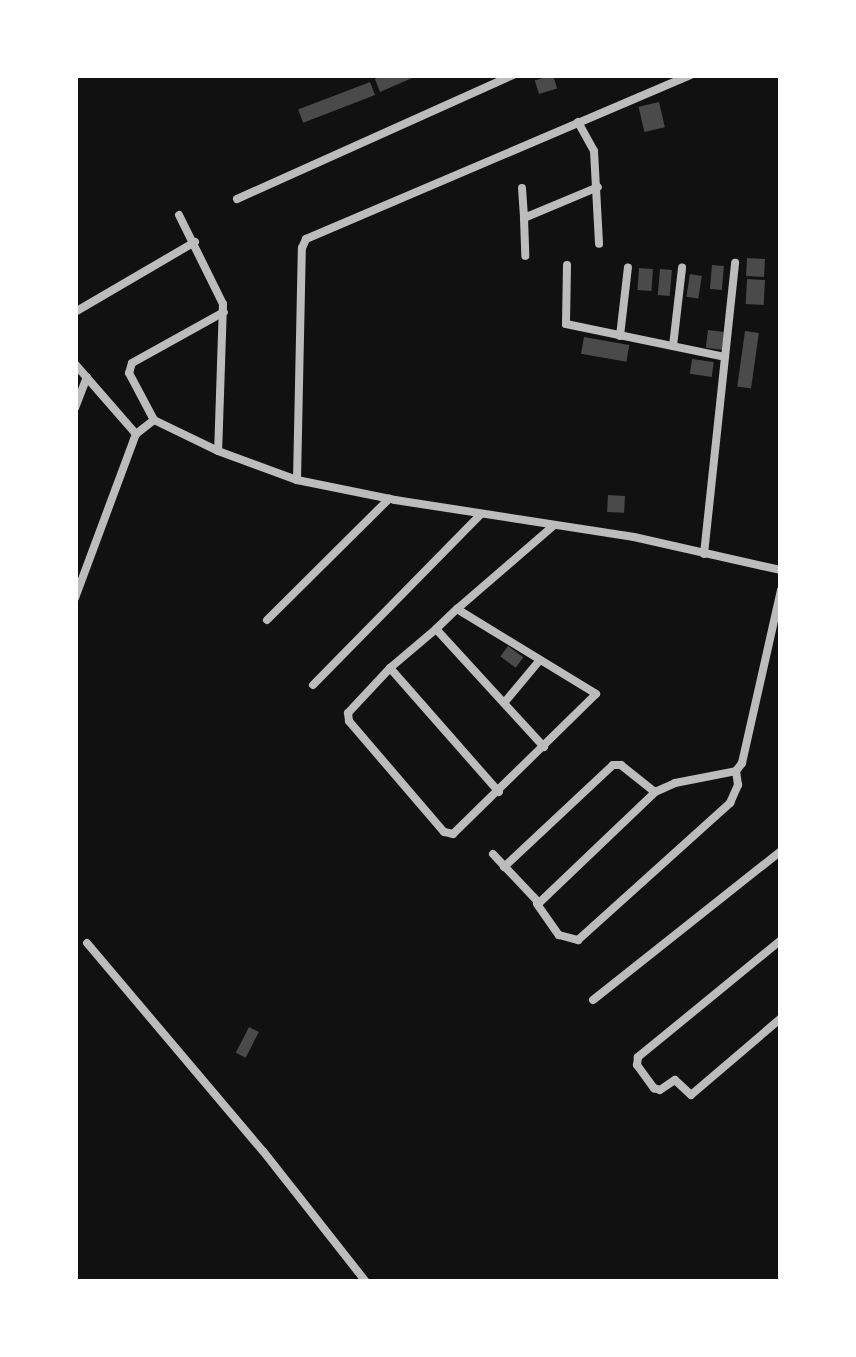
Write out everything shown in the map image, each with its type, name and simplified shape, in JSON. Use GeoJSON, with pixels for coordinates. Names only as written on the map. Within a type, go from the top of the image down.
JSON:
{"type":"FeatureCollection","features":[{"type":"Feature","properties":{"kind":"street"},"geometry":{"type":"LineString","coordinates":[[237,200],[513,75]]}},
{"type":"Feature","properties":{"kind":"street"},"geometry":{"type":"LineString","coordinates":[[296,480],[302,248],[306,239],[690,75]]}},
{"type":"Feature","properties":{"kind":"street"},"geometry":{"type":"LineString","coordinates":[[578,122],[594,151],[599,244]]}},
{"type":"Feature","properties":{"kind":"street"},"geometry":{"type":"LineString","coordinates":[[524,218],[598,187]]}},
{"type":"Feature","properties":{"kind":"street"},"geometry":{"type":"LineString","coordinates":[[522,188],[525,256]]}},
{"type":"Feature","properties":{"kind":"street"},"geometry":{"type":"LineString","coordinates":[[179,215],[224,312],[218,452]]}},
{"type":"Feature","properties":{"kind":"street"},"geometry":{"type":"LineString","coordinates":[[75,312],[194,242]]}},
{"type":"Feature","properties":{"kind":"street"},"geometry":{"type":"LineString","coordinates":[[704,554],[735,262]]}},
{"type":"Feature","properties":{"kind":"street"},"geometry":{"type":"LineString","coordinates":[[567,265],[564,322],[725,356]]}},
{"type":"Feature","properties":{"kind":"street"},"geometry":{"type":"LineString","coordinates":[[620,336],[628,267]]}},
{"type":"Feature","properties":{"kind":"street"},"geometry":{"type":"LineString","coordinates":[[673,346],[682,268]]}},
{"type":"Feature","properties":{"kind":"street"},"geometry":{"type":"LineString","coordinates":[[224,312],[132,363],[129,373],[154,420],[218,452],[296,480],[480,515],[634,537],[781,570]]}},
{"type":"Feature","properties":{"kind":"street"},"geometry":{"type":"LineString","coordinates":[[75,364],[136,434]]}},
{"type":"Feature","properties":{"kind":"street"},"geometry":{"type":"LineString","coordinates":[[75,408],[88,377]]}},
{"type":"Feature","properties":{"kind":"street"},"geometry":{"type":"LineString","coordinates":[[75,598],[136,434],[154,420]]}},
{"type":"Feature","properties":{"kind":"street"},"geometry":{"type":"LineString","coordinates":[[267,620],[388,499]]}},
{"type":"Feature","properties":{"kind":"street"},"geometry":{"type":"LineString","coordinates":[[313,685],[480,515]]}},
{"type":"Feature","properties":{"kind":"street"},"geometry":{"type":"LineString","coordinates":[[457,609],[596,692],[594,700],[459,832],[444,832],[348,719],[350,711],[390,668],[436,629],[457,609],[553,526]]}},
{"type":"Feature","properties":{"kind":"street"},"geometry":{"type":"LineString","coordinates":[[537,904],[654,792],[736,771],[742,763],[781,590]]}},
{"type":"Feature","properties":{"kind":"street"},"geometry":{"type":"LineString","coordinates":[[436,629],[544,747]]}},
{"type":"Feature","properties":{"kind":"street"},"geometry":{"type":"LineString","coordinates":[[504,703],[540,660]]}},
{"type":"Feature","properties":{"kind":"street"},"geometry":{"type":"LineString","coordinates":[[390,668],[499,792]]}},
{"type":"Feature","properties":{"kind":"street"},"geometry":{"type":"LineString","coordinates":[[504,867],[613,765],[622,764],[654,792]]}},
{"type":"Feature","properties":{"kind":"street"},"geometry":{"type":"LineString","coordinates":[[493,854],[564,938],[578,940],[730,803],[738,785],[736,771]]}},
{"type":"Feature","properties":{"kind":"street"},"geometry":{"type":"LineString","coordinates":[[593,1000],[781,852]]}},
{"type":"Feature","properties":{"kind":"street"},"geometry":{"type":"LineString","coordinates":[[781,940],[638,1057],[638,1065],[654,1088],[660,1090],[675,1080],[691,1095],[781,1018]]}},
{"type":"Feature","properties":{"kind":"street"},"geometry":{"type":"LineString","coordinates":[[87,943],[263,1151],[366,1282]]}},
{"type":"Feature","properties":{"kind":"building"},"geometry":{"type":"Polygon","coordinates":[[[384,75],[419,75],[380,92],[375,79],[384,75]]]}},
{"type":"Feature","properties":{"kind":"building"},"geometry":{"type":"Polygon","coordinates":[[[553,75],[557,88],[539,94],[535,81],[553,75]]]}},
{"type":"Feature","properties":{"kind":"building"},"geometry":{"type":"Polygon","coordinates":[[[370,82],[375,95],[303,123],[298,110],[370,82]]]}},
{"type":"Feature","properties":{"kind":"building"},"geometry":{"type":"Polygon","coordinates":[[[659,102],[665,127],[644,132],[639,107],[659,102]]]}},
{"type":"Feature","properties":{"kind":"building"},"geometry":{"type":"Polygon","coordinates":[[[747,258],[765,259],[764,277],[746,276],[747,258]]]}},
{"type":"Feature","properties":{"kind":"building"},"geometry":{"type":"Polygon","coordinates":[[[712,265],[724,266],[722,290],[710,289],[712,265]]]}},
{"type":"Feature","properties":{"kind":"building"},"geometry":{"type":"Polygon","coordinates":[[[639,268],[653,269],[651,291],[637,290],[639,268]]]}},
{"type":"Feature","properties":{"kind":"building"},"geometry":{"type":"Polygon","coordinates":[[[660,269],[672,270],[670,296],[658,295],[660,269]]]}},
{"type":"Feature","properties":{"kind":"building"},"geometry":{"type":"Polygon","coordinates":[[[690,274],[702,276],[698,299],[686,297],[690,274]]]}},
{"type":"Feature","properties":{"kind":"building"},"geometry":{"type":"Polygon","coordinates":[[[747,279],[765,280],[764,305],[746,304],[747,279]]]}},
{"type":"Feature","properties":{"kind":"building"},"geometry":{"type":"Polygon","coordinates":[[[708,330],[724,332],[722,350],[706,348],[708,330]]]}},
{"type":"Feature","properties":{"kind":"building"},"geometry":{"type":"Polygon","coordinates":[[[745,331],[759,333],[751,388],[737,386],[745,331]]]}},
{"type":"Feature","properties":{"kind":"building"},"geometry":{"type":"Polygon","coordinates":[[[584,337],[629,345],[626,362],[581,354],[584,337]]]}},
{"type":"Feature","properties":{"kind":"building"},"geometry":{"type":"Polygon","coordinates":[[[692,359],[714,362],[712,377],[690,374],[692,359]]]}},
{"type":"Feature","properties":{"kind":"building"},"geometry":{"type":"Polygon","coordinates":[[[608,495],[625,496],[624,513],[607,512],[608,495]]]}},
{"type":"Feature","properties":{"kind":"building"},"geometry":{"type":"Polygon","coordinates":[[[508,646],[523,657],[516,668],[500,657],[508,646]]]}},
{"type":"Feature","properties":{"kind":"building"},"geometry":{"type":"Polygon","coordinates":[[[249,1027],[259,1032],[246,1058],[236,1053],[249,1027]]]}}]}
